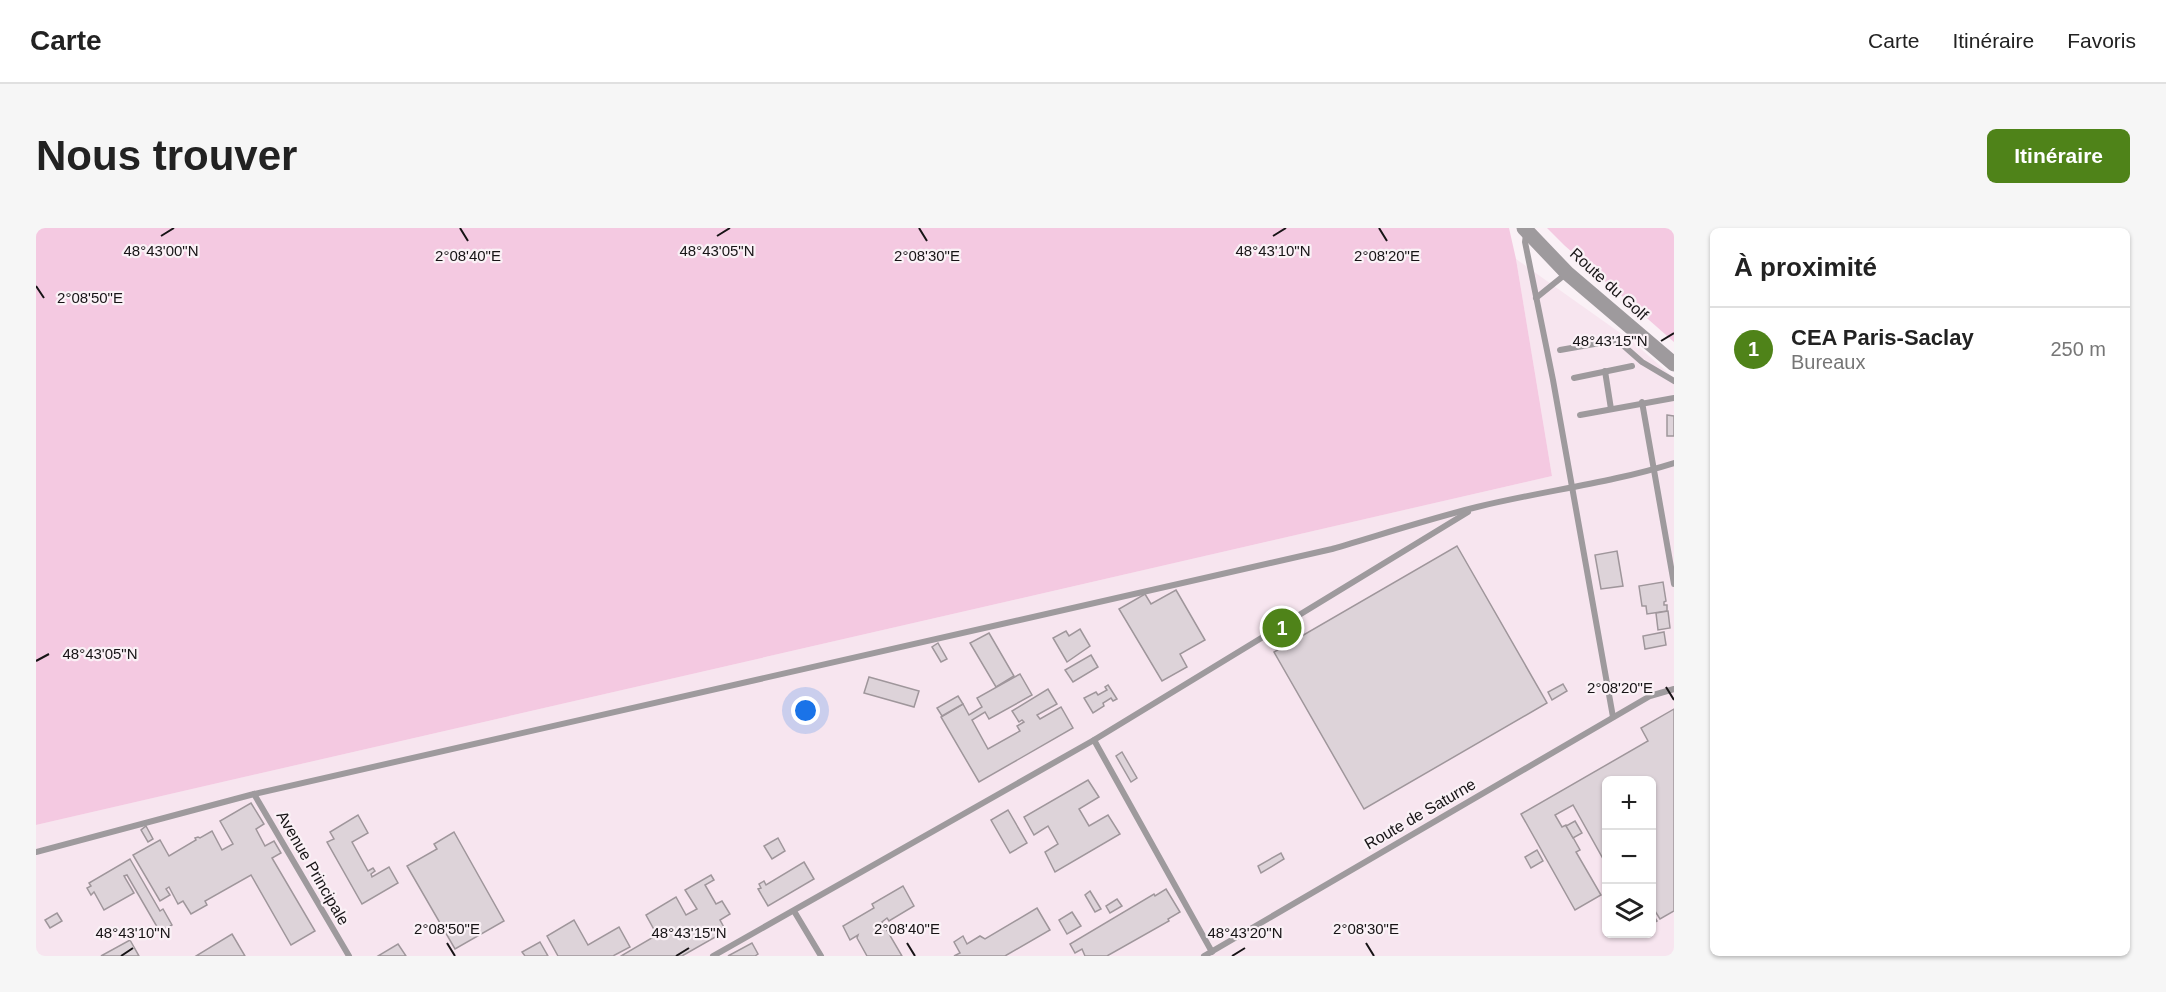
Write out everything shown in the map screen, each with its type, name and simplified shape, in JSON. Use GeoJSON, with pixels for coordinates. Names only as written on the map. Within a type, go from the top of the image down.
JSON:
{"type":"FeatureCollection","features":[{"type":"Feature","properties":{"kind":"street","name":"Route du Golf"},"geometry":{"type":"LineString","coordinates":[[1525,229],[1567,273],[1674,364]]}},
{"type":"Feature","properties":{"kind":"lane"},"geometry":{"type":"LineString","coordinates":[[1525,229],[1525,242],[1613,717]]}},
{"type":"Feature","properties":{"kind":"lane"},"geometry":{"type":"LineString","coordinates":[[1536,298],[1567,273]]}},
{"type":"Feature","properties":{"kind":"lane"},"geometry":{"type":"LineString","coordinates":[[1560,350],[1617,340],[1642,362],[1674,381]]}},
{"type":"Feature","properties":{"kind":"lane"},"geometry":{"type":"LineString","coordinates":[[1574,378],[1632,366]]}},
{"type":"Feature","properties":{"kind":"lane"},"geometry":{"type":"LineString","coordinates":[[1605,371],[1611,408]]}},
{"type":"Feature","properties":{"kind":"lane"},"geometry":{"type":"LineString","coordinates":[[1580,415],[1674,398]]}},
{"type":"Feature","properties":{"kind":"lane"},"geometry":{"type":"LineString","coordinates":[[1642,402],[1674,584]]}},
{"type":"Feature","properties":{"kind":"lane"},"geometry":{"type":"LineString","coordinates":[[36,852],[254,794],[1332,549],[1476,507],[1674,463]]}},
{"type":"Feature","properties":{"kind":"lane"},"geometry":{"type":"LineString","coordinates":[[713,956],[1094,740],[1476,507]]}},
{"type":"Feature","properties":{"kind":"lane"},"geometry":{"type":"LineString","coordinates":[[1671,691],[1674,697]]}},
{"type":"Feature","properties":{"kind":"lane","name":"Route de Saturne"},"geometry":{"type":"LineString","coordinates":[[1204,956],[1650,696],[1671,691]]}},
{"type":"Feature","properties":{"kind":"lane"},"geometry":{"type":"LineString","coordinates":[[1094,740],[1212,952]]}},
{"type":"Feature","properties":{"kind":"lane","name":"Avenue Principale"},"geometry":{"type":"LineString","coordinates":[[254,794],[349,956]]}},
{"type":"Feature","properties":{"kind":"lane"},"geometry":{"type":"LineString","coordinates":[[794,911],[821,956]]}},
{"type":"Feature","properties":{"kind":"shaded area"},"geometry":{"type":"Polygon","coordinates":[[[36,228],[1509,228],[1552,476],[36,825],[36,228]]]}},
{"type":"Feature","properties":{"kind":"shaded area"},"geometry":{"type":"Polygon","coordinates":[[[1547,228],[1674,228],[1674,342],[1564,245],[1547,228]]]}},
{"type":"Feature","properties":{"kind":"shaded area"},"geometry":{"type":"Polygon","coordinates":[[[1516,259],[1633,342],[1674,378],[1674,956],[36,956],[36,825],[1552,476],[1516,259]]]}},
{"type":"Feature","properties":{"kind":"building"},"geometry":{"type":"Polygon","coordinates":[[[1667,415],[1674,416],[1674,436],[1667,436],[1667,415]]]}},
{"type":"Feature","properties":{"kind":"building"},"geometry":{"type":"Polygon","coordinates":[[[1457,546],[1547,703],[1364,809],[1274,652],[1457,546]]]}},
{"type":"Feature","properties":{"kind":"building"},"geometry":{"type":"Polygon","coordinates":[[[1617,551],[1623,586],[1601,589],[1595,555],[1617,551]]]}},
{"type":"Feature","properties":{"kind":"building"},"geometry":{"type":"Polygon","coordinates":[[[1663,582],[1666,601],[1664,605],[1667,605],[1667,611],[1647,614],[1646,606],[1642,606],[1639,586],[1663,582]]]}},
{"type":"Feature","properties":{"kind":"building"},"geometry":{"type":"Polygon","coordinates":[[[1176,590],[1205,640],[1180,654],[1187,667],[1162,681],[1119,609],[1145,594],[1151,604],[1176,590]]]}},
{"type":"Feature","properties":{"kind":"building"},"geometry":{"type":"Polygon","coordinates":[[[1668,611],[1670,628],[1658,630],[1656,613],[1668,611]]]}},
{"type":"Feature","properties":{"kind":"building"},"geometry":{"type":"Polygon","coordinates":[[[1080,629],[1090,646],[1067,662],[1053,638],[1066,631],[1069,636],[1080,629]]]}},
{"type":"Feature","properties":{"kind":"building"},"geometry":{"type":"Polygon","coordinates":[[[1664,632],[1666,645],[1645,649],[1643,636],[1664,632]]]}},
{"type":"Feature","properties":{"kind":"building"},"geometry":{"type":"Polygon","coordinates":[[[989,633],[1014,676],[996,687],[970,643],[989,633]]]}},
{"type":"Feature","properties":{"kind":"building"},"geometry":{"type":"Polygon","coordinates":[[[938,643],[947,659],[941,662],[932,647],[938,643]]]}},
{"type":"Feature","properties":{"kind":"building"},"geometry":{"type":"Polygon","coordinates":[[[1091,655],[1098,667],[1073,682],[1065,670],[1091,655]]]}},
{"type":"Feature","properties":{"kind":"building"},"geometry":{"type":"Polygon","coordinates":[[[1020,674],[1032,695],[989,719],[985,712],[972,720],[988,749],[1020,731],[1017,726],[1024,722],[1022,720],[1019,722],[1012,711],[1048,689],[1057,704],[1037,715],[1040,719],[1061,707],[1073,728],[979,782],[941,717],[963,704],[969,715],[982,707],[977,698],[1020,674]]]}},
{"type":"Feature","properties":{"kind":"building"},"geometry":{"type":"Polygon","coordinates":[[[869,677],[919,691],[914,707],[864,693],[869,677]]]}},
{"type":"Feature","properties":{"kind":"building"},"geometry":{"type":"Polygon","coordinates":[[[1563,684],[1567,691],[1552,700],[1548,692],[1563,684]]]}},
{"type":"Feature","properties":{"kind":"building"},"geometry":{"type":"Polygon","coordinates":[[[1108,685],[1117,699],[1113,701],[1111,698],[1093,713],[1084,698],[1096,692],[1098,695],[1107,690],[1105,687],[1108,685]]]}},
{"type":"Feature","properties":{"kind":"building"},"geometry":{"type":"Polygon","coordinates":[[[958,696],[963,704],[942,716],[937,708],[958,696]]]}},
{"type":"Feature","properties":{"kind":"building"},"geometry":{"type":"Polygon","coordinates":[[[1674,709],[1674,911],[1660,919],[1656,913],[1656,776],[1602,776],[1602,857],[1573,805],[1555,815],[1562,827],[1566,825],[1580,850],[1576,852],[1601,895],[1575,910],[1521,814],[1648,741],[1641,728],[1674,709]]]}},
{"type":"Feature","properties":{"kind":"building"},"geometry":{"type":"Polygon","coordinates":[[[1122,752],[1137,778],[1131,782],[1116,756],[1122,752]]]}},
{"type":"Feature","properties":{"kind":"building"},"geometry":{"type":"Polygon","coordinates":[[[1088,780],[1099,797],[1079,809],[1089,826],[1108,815],[1120,834],[1055,872],[1045,852],[1058,844],[1048,826],[1034,835],[1024,817],[1088,780]]]}},
{"type":"Feature","properties":{"kind":"building"},"geometry":{"type":"Polygon","coordinates":[[[251,803],[264,824],[256,829],[265,846],[274,841],[281,853],[272,858],[315,931],[291,945],[251,875],[205,901],[207,905],[191,914],[183,901],[178,904],[169,887],[166,889],[170,895],[160,901],[133,855],[160,840],[169,856],[196,840],[195,838],[200,838],[212,831],[222,850],[233,844],[220,821],[251,803]]]}},
{"type":"Feature","properties":{"kind":"building"},"geometry":{"type":"Polygon","coordinates":[[[1008,810],[1027,843],[1010,853],[991,820],[1008,810]]]}},
{"type":"Feature","properties":{"kind":"building"},"geometry":{"type":"Polygon","coordinates":[[[358,815],[368,833],[352,842],[368,871],[373,868],[375,871],[371,874],[372,877],[389,867],[398,883],[362,904],[327,842],[334,839],[330,832],[358,815]]]}},
{"type":"Feature","properties":{"kind":"building"},"geometry":{"type":"Polygon","coordinates":[[[1575,821],[1582,833],[1573,838],[1566,826],[1575,821]]]}},
{"type":"Feature","properties":{"kind":"building"},"geometry":{"type":"Polygon","coordinates":[[[146,826],[153,839],[148,842],[141,830],[146,826]]]}},
{"type":"Feature","properties":{"kind":"building"},"geometry":{"type":"Polygon","coordinates":[[[454,832],[504,921],[455,949],[407,866],[437,849],[434,844],[454,832]]]}},
{"type":"Feature","properties":{"kind":"building"},"geometry":{"type":"Polygon","coordinates":[[[778,838],[785,851],[772,859],[764,846],[778,838]]]}},
{"type":"Feature","properties":{"kind":"building"},"geometry":{"type":"Polygon","coordinates":[[[1537,850],[1543,861],[1531,868],[1525,857],[1537,850]]]}},
{"type":"Feature","properties":{"kind":"building"},"geometry":{"type":"Polygon","coordinates":[[[1281,853],[1284,859],[1261,873],[1258,866],[1281,853]]]}},
{"type":"Feature","properties":{"kind":"building"},"geometry":{"type":"Polygon","coordinates":[[[130,859],[160,911],[163,909],[172,925],[160,932],[127,875],[124,876],[134,893],[104,910],[94,892],[91,895],[87,888],[91,886],[89,883],[130,859]]]}},
{"type":"Feature","properties":{"kind":"building"},"geometry":{"type":"Polygon","coordinates":[[[804,862],[814,879],[768,906],[758,889],[761,888],[759,884],[764,881],[766,885],[804,862]]]}},
{"type":"Feature","properties":{"kind":"building"},"geometry":{"type":"Polygon","coordinates":[[[711,875],[714,880],[705,885],[716,904],[722,901],[730,914],[720,920],[726,931],[682,956],[621,956],[657,935],[646,915],[676,897],[686,915],[697,909],[685,890],[711,875]]]}},
{"type":"Feature","properties":{"kind":"building"},"geometry":{"type":"Polygon","coordinates":[[[903,886],[914,906],[889,921],[887,918],[882,922],[902,956],[867,956],[857,938],[858,935],[850,940],[843,926],[874,908],[872,904],[903,886]]]}},
{"type":"Feature","properties":{"kind":"building"},"geometry":{"type":"Polygon","coordinates":[[[1166,889],[1180,912],[1168,919],[1169,921],[1107,956],[1085,956],[1082,949],[1075,953],[1070,944],[1166,889]]]}},
{"type":"Feature","properties":{"kind":"building"},"geometry":{"type":"Polygon","coordinates":[[[1090,891],[1101,909],[1095,912],[1085,895],[1090,891]]]}},
{"type":"Feature","properties":{"kind":"building"},"geometry":{"type":"Polygon","coordinates":[[[1117,899],[1122,906],[1110,913],[1106,906],[1117,899]]]}},
{"type":"Feature","properties":{"kind":"building"},"geometry":{"type":"Polygon","coordinates":[[[1037,908],[1050,930],[1005,956],[954,956],[960,953],[954,942],[963,936],[967,944],[980,936],[985,939],[1037,908]]]}},
{"type":"Feature","properties":{"kind":"building"},"geometry":{"type":"Polygon","coordinates":[[[1072,912],[1081,926],[1067,934],[1059,920],[1072,912]]]}},
{"type":"Feature","properties":{"kind":"building"},"geometry":{"type":"Polygon","coordinates":[[[57,913],[62,921],[50,928],[45,920],[57,913]]]}},
{"type":"Feature","properties":{"kind":"building"},"geometry":{"type":"Polygon","coordinates":[[[574,920],[588,945],[619,927],[630,947],[613,956],[558,956],[547,936],[574,920]]]}},
{"type":"Feature","properties":{"kind":"building"},"geometry":{"type":"Polygon","coordinates":[[[232,934],[245,956],[196,956],[232,934]]]}},
{"type":"Feature","properties":{"kind":"building"},"geometry":{"type":"Polygon","coordinates":[[[130,940],[139,956],[101,956],[130,940]]]}},
{"type":"Feature","properties":{"kind":"building"},"geometry":{"type":"Polygon","coordinates":[[[540,942],[548,956],[525,956],[522,952],[540,942]]]}},
{"type":"Feature","properties":{"kind":"building"},"geometry":{"type":"Polygon","coordinates":[[[752,943],[758,954],[755,956],[728,956],[752,943]]]}},
{"type":"Feature","properties":{"kind":"building"},"geometry":{"type":"Polygon","coordinates":[[[398,944],[406,956],[378,956],[398,944]]]}},
{"type":"Feature","properties":{"kind":"place","name":"CEA Paris-Saclay"},"geometry":{"type":"Point","coordinates":[1282,628]}}]}
